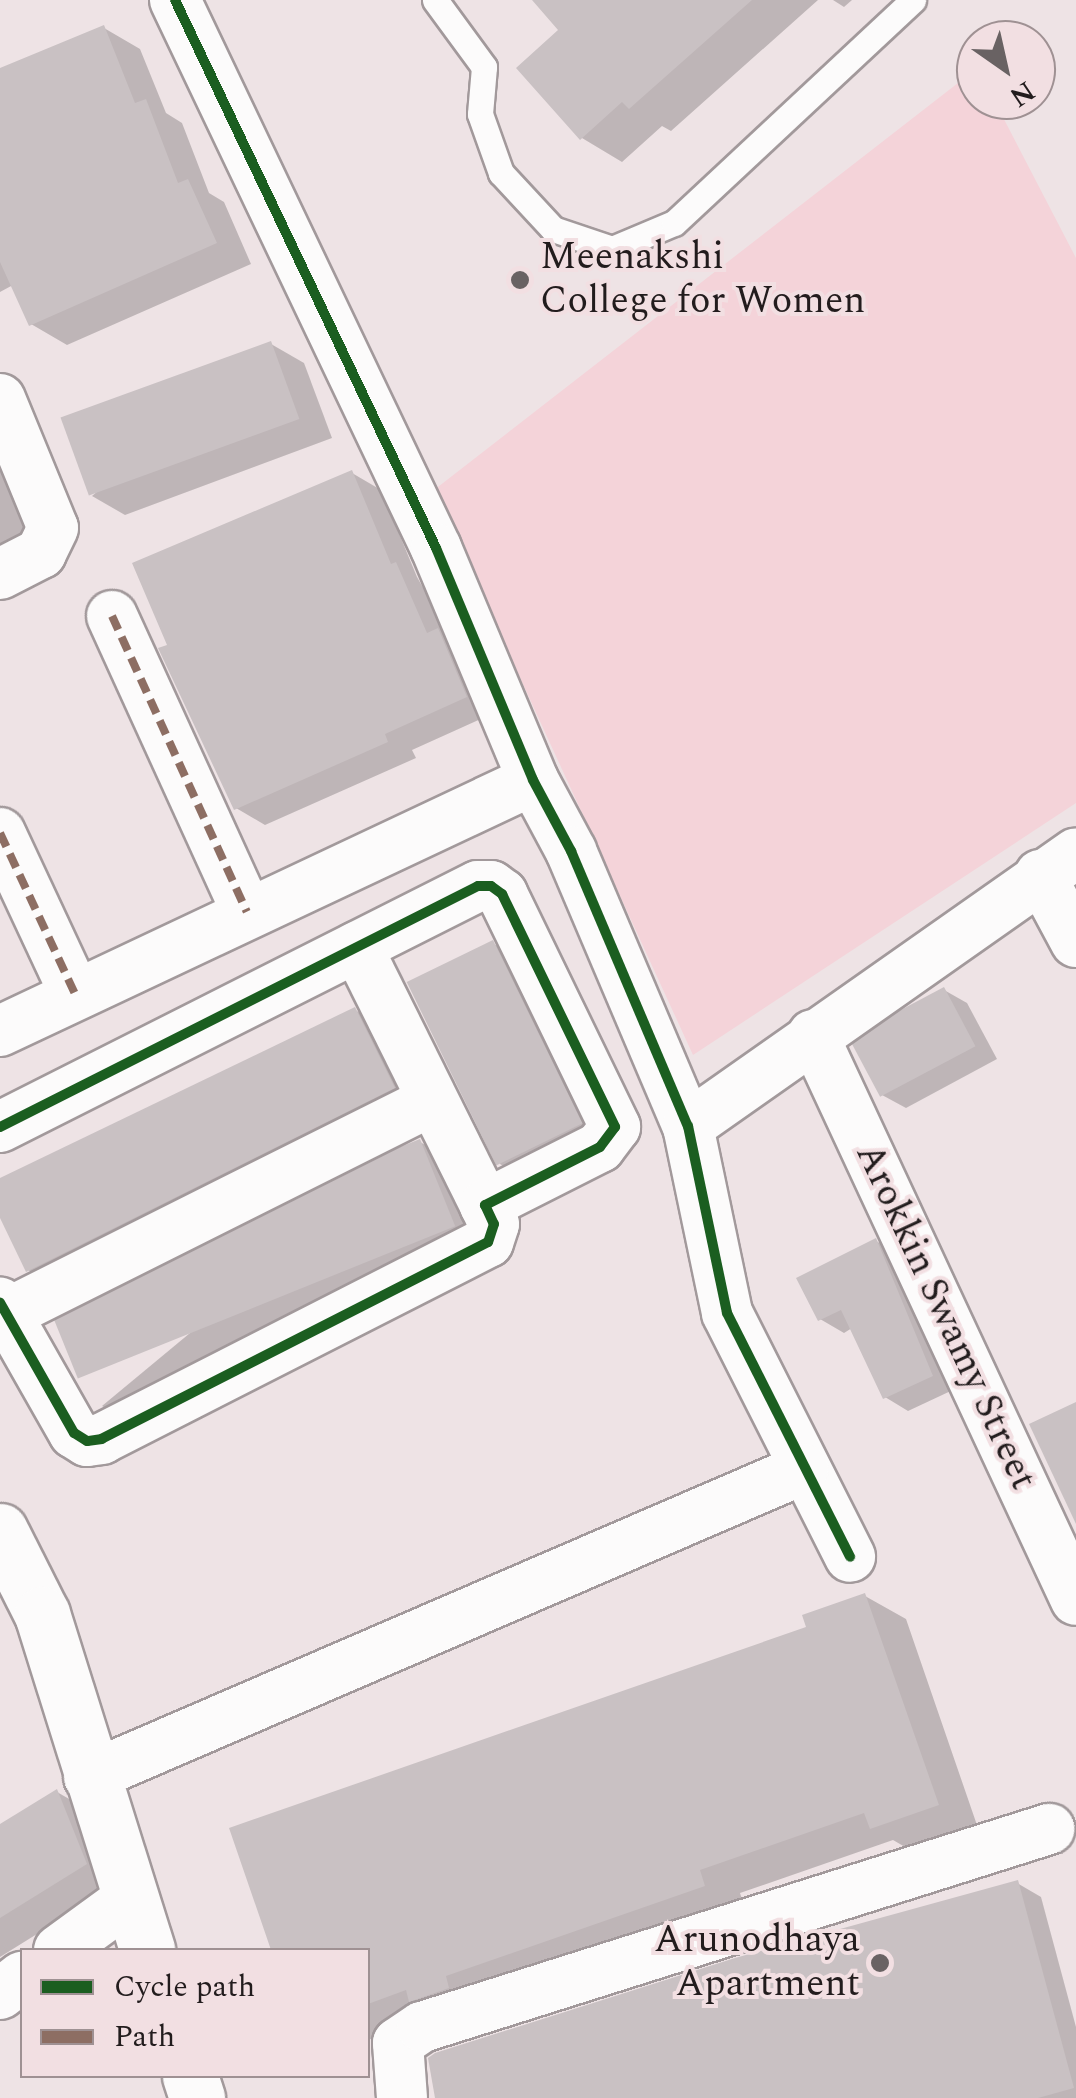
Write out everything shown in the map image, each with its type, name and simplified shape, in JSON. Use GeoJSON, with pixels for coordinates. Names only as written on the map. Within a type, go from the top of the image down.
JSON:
{"type":"FeatureCollection","features":[{"type":"Feature","properties":{"kind":"street"},"geometry":{"type":"LineString","coordinates":[[175,0],[436,548],[532,780],[571,850],[688,1126],[727,1313],[850,1557]]}},
{"type":"Feature","properties":{"kind":"street"},"geometry":{"type":"LineString","coordinates":[[0,399],[53,528],[41,553],[0,574]]}},
{"type":"Feature","properties":{"kind":"street"},"geometry":{"type":"LineString","coordinates":[[112,616],[247,912]]}},
{"type":"Feature","properties":{"kind":"street"},"geometry":{"type":"LineString","coordinates":[[0,1031],[532,780]]}},
{"type":"Feature","properties":{"kind":"street"},"geometry":{"type":"LineString","coordinates":[[0,833],[75,994]]}},
{"type":"Feature","properties":{"kind":"street"},"geometry":{"type":"LineString","coordinates":[[688,1126],[1058,864],[1076,942]]}},
{"type":"Feature","properties":{"kind":"street"},"geometry":{"type":"LineString","coordinates":[[0,1127],[478,886],[491,886],[502,894],[612,1112],[612,1136],[486,1205]]}},
{"type":"Feature","properties":{"kind":"street"},"geometry":{"type":"LineString","coordinates":[[356,947],[486,1205],[494,1224],[488,1242],[102,1440],[86,1441],[74,1433],[2,1311],[432,1101]]}},
{"type":"Feature","properties":{"kind":"street"},"geometry":{"type":"LineString","coordinates":[[564,1020],[628,989]]}},
{"type":"Feature","properties":{"kind":"street","name":"Arokkin Swamy Street"},"geometry":{"type":"LineString","coordinates":[[813,1035],[1076,1600]]}},
{"type":"Feature","properties":{"kind":"street"},"geometry":{"type":"LineString","coordinates":[[89,1776],[803,1469]]}},
{"type":"Feature","properties":{"kind":"street"},"geometry":{"type":"LineString","coordinates":[[0,1531],[42,1614],[89,1776],[146,1948]]}},
{"type":"Feature","properties":{"kind":"street"},"geometry":{"type":"LineString","coordinates":[[402,2098],[398,2042],[422,2027],[1049,1830]]}},
{"type":"Feature","properties":{"kind":"street"},"geometry":{"type":"LineString","coordinates":[[62,1948],[130,1899]]}},
{"type":"Feature","properties":{"kind":"street"},"geometry":{"type":"LineString","coordinates":[[0,1994],[20,1979]]}},
{"type":"Feature","properties":{"kind":"lane"},"geometry":{"type":"LineString","coordinates":[[435,0],[484,68],[480,114],[501,173],[553,230],[612,249],[674,224],[913,0]]}},
{"type":"Feature","properties":{"kind":"shaded area"},"geometry":{"type":"Polygon","coordinates":[[[956,85],[956,120],[1004,120],[1076,258],[1076,803],[693,1055],[434,490],[956,85]]]}},
{"type":"Feature","properties":{"kind":"building"},"geometry":{"type":"Polygon","coordinates":[[[532,0],[752,0],[629,109],[622,102],[580,140],[516,68],[558,30],[532,0]]]}},
{"type":"Feature","properties":{"kind":"building"},"geometry":{"type":"Polygon","coordinates":[[[104,25],[135,103],[146,99],[178,183],[188,179],[217,243],[29,326],[0,262],[0,68],[104,25]]]}},
{"type":"Feature","properties":{"kind":"building"},"geometry":{"type":"Polygon","coordinates":[[[271,341],[299,419],[89,496],[61,418],[271,341]]]}},
{"type":"Feature","properties":{"kind":"building"},"geometry":{"type":"Polygon","coordinates":[[[352,470],[391,564],[396,562],[427,633],[438,628],[467,697],[385,734],[388,742],[234,810],[158,648],[167,645],[132,563],[352,470]]]}},
{"type":"Feature","properties":{"kind":"building"},"geometry":{"type":"Polygon","coordinates":[[[493,940],[582,1123],[496,1165],[407,982],[493,940]]]}},
{"type":"Feature","properties":{"kind":"building"},"geometry":{"type":"Polygon","coordinates":[[[944,987],[975,1046],[880,1097],[849,1038],[944,987]]]}},
{"type":"Feature","properties":{"kind":"building"},"geometry":{"type":"Polygon","coordinates":[[[355,1007],[395,1088],[26,1272],[0,1218],[0,1178],[355,1007]]]}},
{"type":"Feature","properties":{"kind":"building"},"geometry":{"type":"Polygon","coordinates":[[[420,1139],[455,1226],[78,1379],[43,1291],[420,1139]]]}},
{"type":"Feature","properties":{"kind":"building"},"geometry":{"type":"Polygon","coordinates":[[[876,1238],[933,1376],[883,1399],[841,1310],[818,1321],[796,1278],[876,1238]]]}},
{"type":"Feature","properties":{"kind":"building"},"geometry":{"type":"Polygon","coordinates":[[[1076,1402],[1076,1524],[1029,1424],[1076,1402]]]}},
{"type":"Feature","properties":{"kind":"building"},"geometry":{"type":"Polygon","coordinates":[[[865,1593],[939,1805],[870,1829],[864,1813],[700,1870],[705,1886],[446,1976],[449,1988],[409,2002],[406,1990],[370,2003],[370,1948],[270,1948],[229,1828],[806,1627],[802,1615],[865,1593]]]}},
{"type":"Feature","properties":{"kind":"building"},"geometry":{"type":"Polygon","coordinates":[[[57,1789],[87,1864],[0,1918],[0,1824],[57,1789]]]}},
{"type":"Feature","properties":{"kind":"building","name":"Arunodhaya Apartment"},"geometry":{"type":"Polygon","coordinates":[[[1018,1880],[1074,2088],[1038,2098],[435,2098],[428,2058],[435,2053],[735,1958],[1018,1880]]]}},
{"type":"Feature","properties":{"kind":"marked path"},"geometry":{"type":"LineString","coordinates":[[112,616],[247,912]]}},
{"type":"Feature","properties":{"kind":"marked path"},"geometry":{"type":"LineString","coordinates":[[0,833],[75,994]]}},
{"type":"Feature","properties":{"kind":"cycle path"},"geometry":{"type":"LineString","coordinates":[[175,0],[436,548],[533,780],[571,851],[688,1126],[727,1313],[850,1557]]}},
{"type":"Feature","properties":{"kind":"cycle path"},"geometry":{"type":"LineString","coordinates":[[0,1127],[478,886],[491,886],[502,894],[615,1127],[600,1147],[485,1205],[494,1224],[488,1242],[102,1439],[87,1441],[74,1433],[0,1303]]}},
{"type":"Feature","properties":{"kind":"place","name":"Meenakshi College for Women"},"geometry":{"type":"Point","coordinates":[520,280]}},
{"type":"Feature","properties":{"kind":"place","name":"Arunodhaya Apartment"},"geometry":{"type":"Point","coordinates":[880,1963]}}]}
